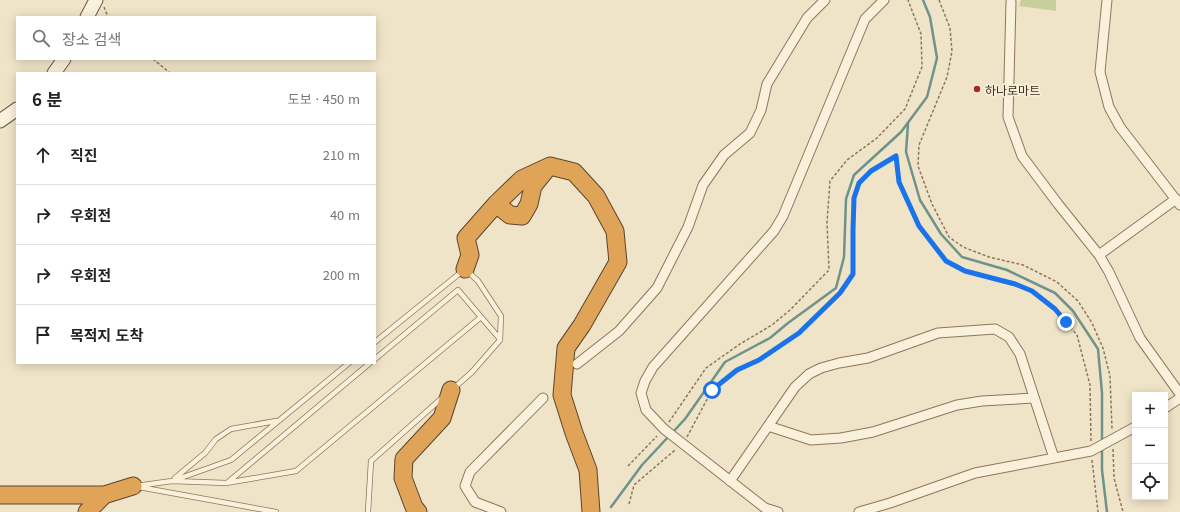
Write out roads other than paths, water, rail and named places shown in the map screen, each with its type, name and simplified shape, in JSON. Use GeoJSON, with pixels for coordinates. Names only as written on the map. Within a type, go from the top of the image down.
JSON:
{"type":"FeatureCollection","features":[{"type":"Feature","properties":{"kind":"highway"},"geometry":{"type":"LineString","coordinates":[[496,204],[510,215],[522,216],[529,204],[533,186],[550,166]]}},
{"type":"Feature","properties":{"kind":"highway"},"geometry":{"type":"LineString","coordinates":[[465,269],[470,255],[466,238],[496,204],[522,179],[550,166],[574,172],[596,196],[615,231],[618,262],[590,312],[566,348],[562,395],[588,470],[591,512]]}},
{"type":"Feature","properties":{"kind":"highway"},"geometry":{"type":"LineString","coordinates":[[418,512],[414,507],[403,478],[404,459],[442,418],[451,390]]}},
{"type":"Feature","properties":{"kind":"highway"},"geometry":{"type":"LineString","coordinates":[[0,495],[104,495],[133,486]]}},
{"type":"Feature","properties":{"kind":"highway"},"geometry":{"type":"LineString","coordinates":[[584,512],[590,494]]}},
{"type":"Feature","properties":{"kind":"highway"},"geometry":{"type":"LineString","coordinates":[[87,512],[104,495]]}},
{"type":"Feature","properties":{"kind":"street"},"geometry":{"type":"LineString","coordinates":[[88,16],[96,0]]}},
{"type":"Feature","properties":{"kind":"street"},"geometry":{"type":"LineString","coordinates":[[577,364],[619,331],[657,288],[688,227],[703,185],[724,155],[750,133],[761,110],[767,84],[807,18],[825,0]]}},
{"type":"Feature","properties":{"kind":"street"},"geometry":{"type":"LineString","coordinates":[[778,512],[765,508],[664,430],[646,410],[641,393],[644,381],[653,367],[774,231],[782,216],[865,19],[884,0]]}},
{"type":"Feature","properties":{"kind":"street"},"geometry":{"type":"LineString","coordinates":[[1098,255],[1178,202],[1120,127],[1109,107],[1100,72],[1107,0]]}},
{"type":"Feature","properties":{"kind":"street"},"geometry":{"type":"LineString","coordinates":[[1012,1],[1008,116],[1022,156],[1098,255],[1109,272],[1140,338],[1180,394]]}},
{"type":"Feature","properties":{"kind":"street"},"geometry":{"type":"LineString","coordinates":[[55,72],[63,60]]}},
{"type":"Feature","properties":{"kind":"street"},"geometry":{"type":"LineString","coordinates":[[0,121],[16,111]]}},
{"type":"Feature","properties":{"kind":"street"},"geometry":{"type":"LineString","coordinates":[[730,481],[795,387],[809,374],[821,368],[839,363],[868,358],[938,333],[995,329],[1009,337],[1020,354],[1054,458]]}},
{"type":"Feature","properties":{"kind":"street"},"geometry":{"type":"LineString","coordinates":[[501,512],[491,510],[475,502],[465,486],[470,472],[543,398]]}},
{"type":"Feature","properties":{"kind":"street"},"geometry":{"type":"LineString","coordinates":[[768,426],[811,440],[841,438],[873,432],[957,405],[1034,398]]}},
{"type":"Feature","properties":{"kind":"street"},"geometry":{"type":"LineString","coordinates":[[1168,406],[1180,398]]}},
{"type":"Feature","properties":{"kind":"street"},"geometry":{"type":"LineString","coordinates":[[859,512],[890,503],[975,473],[1091,451],[1133,428]]}},
{"type":"Feature","properties":{"kind":"lane"},"geometry":{"type":"LineString","coordinates":[[368,512],[371,461],[472,372],[500,340],[501,316],[478,282],[465,269],[376,341]]}},
{"type":"Feature","properties":{"kind":"lane"},"geometry":{"type":"LineString","coordinates":[[376,358],[458,290],[500,340]]}},
{"type":"Feature","properties":{"kind":"lane"},"geometry":{"type":"LineString","coordinates":[[133,486],[172,481],[226,483],[296,471],[481,317]]}},
{"type":"Feature","properties":{"kind":"lane"},"geometry":{"type":"LineString","coordinates":[[172,481],[231,460],[348,364]]}},
{"type":"Feature","properties":{"kind":"lane"},"geometry":{"type":"LineString","coordinates":[[226,483],[369,364]]}},
{"type":"Feature","properties":{"kind":"lane"},"geometry":{"type":"LineString","coordinates":[[172,481],[205,453],[216,439],[231,429],[278,420]]}},
{"type":"Feature","properties":{"kind":"lane"},"geometry":{"type":"LineString","coordinates":[[133,486],[276,512]]}},
{"type":"Feature","properties":{"kind":"waterway"},"geometry":{"type":"LineString","coordinates":[[672,433],[685,419],[725,362],[770,338],[836,288],[844,257],[846,199],[854,175],[901,132],[927,97],[937,58],[930,17],[923,0]]}},
{"type":"Feature","properties":{"kind":"waterway"},"geometry":{"type":"LineString","coordinates":[[908,124],[906,152],[920,200],[941,234],[962,257],[1007,270],[1055,293],[1073,311],[1098,349],[1102,393],[1102,442]]}},
{"type":"Feature","properties":{"kind":"waterway"},"geometry":{"type":"LineString","coordinates":[[611,507],[642,465],[669,436]]}},
{"type":"Feature","properties":{"kind":"waterway"},"geometry":{"type":"LineString","coordinates":[[1102,447],[1102,470],[1107,512]]}},
{"type":"Feature","properties":{"kind":"place","name":"하나로마트"},"geometry":{"type":"Point","coordinates":[977,89]}}]}
